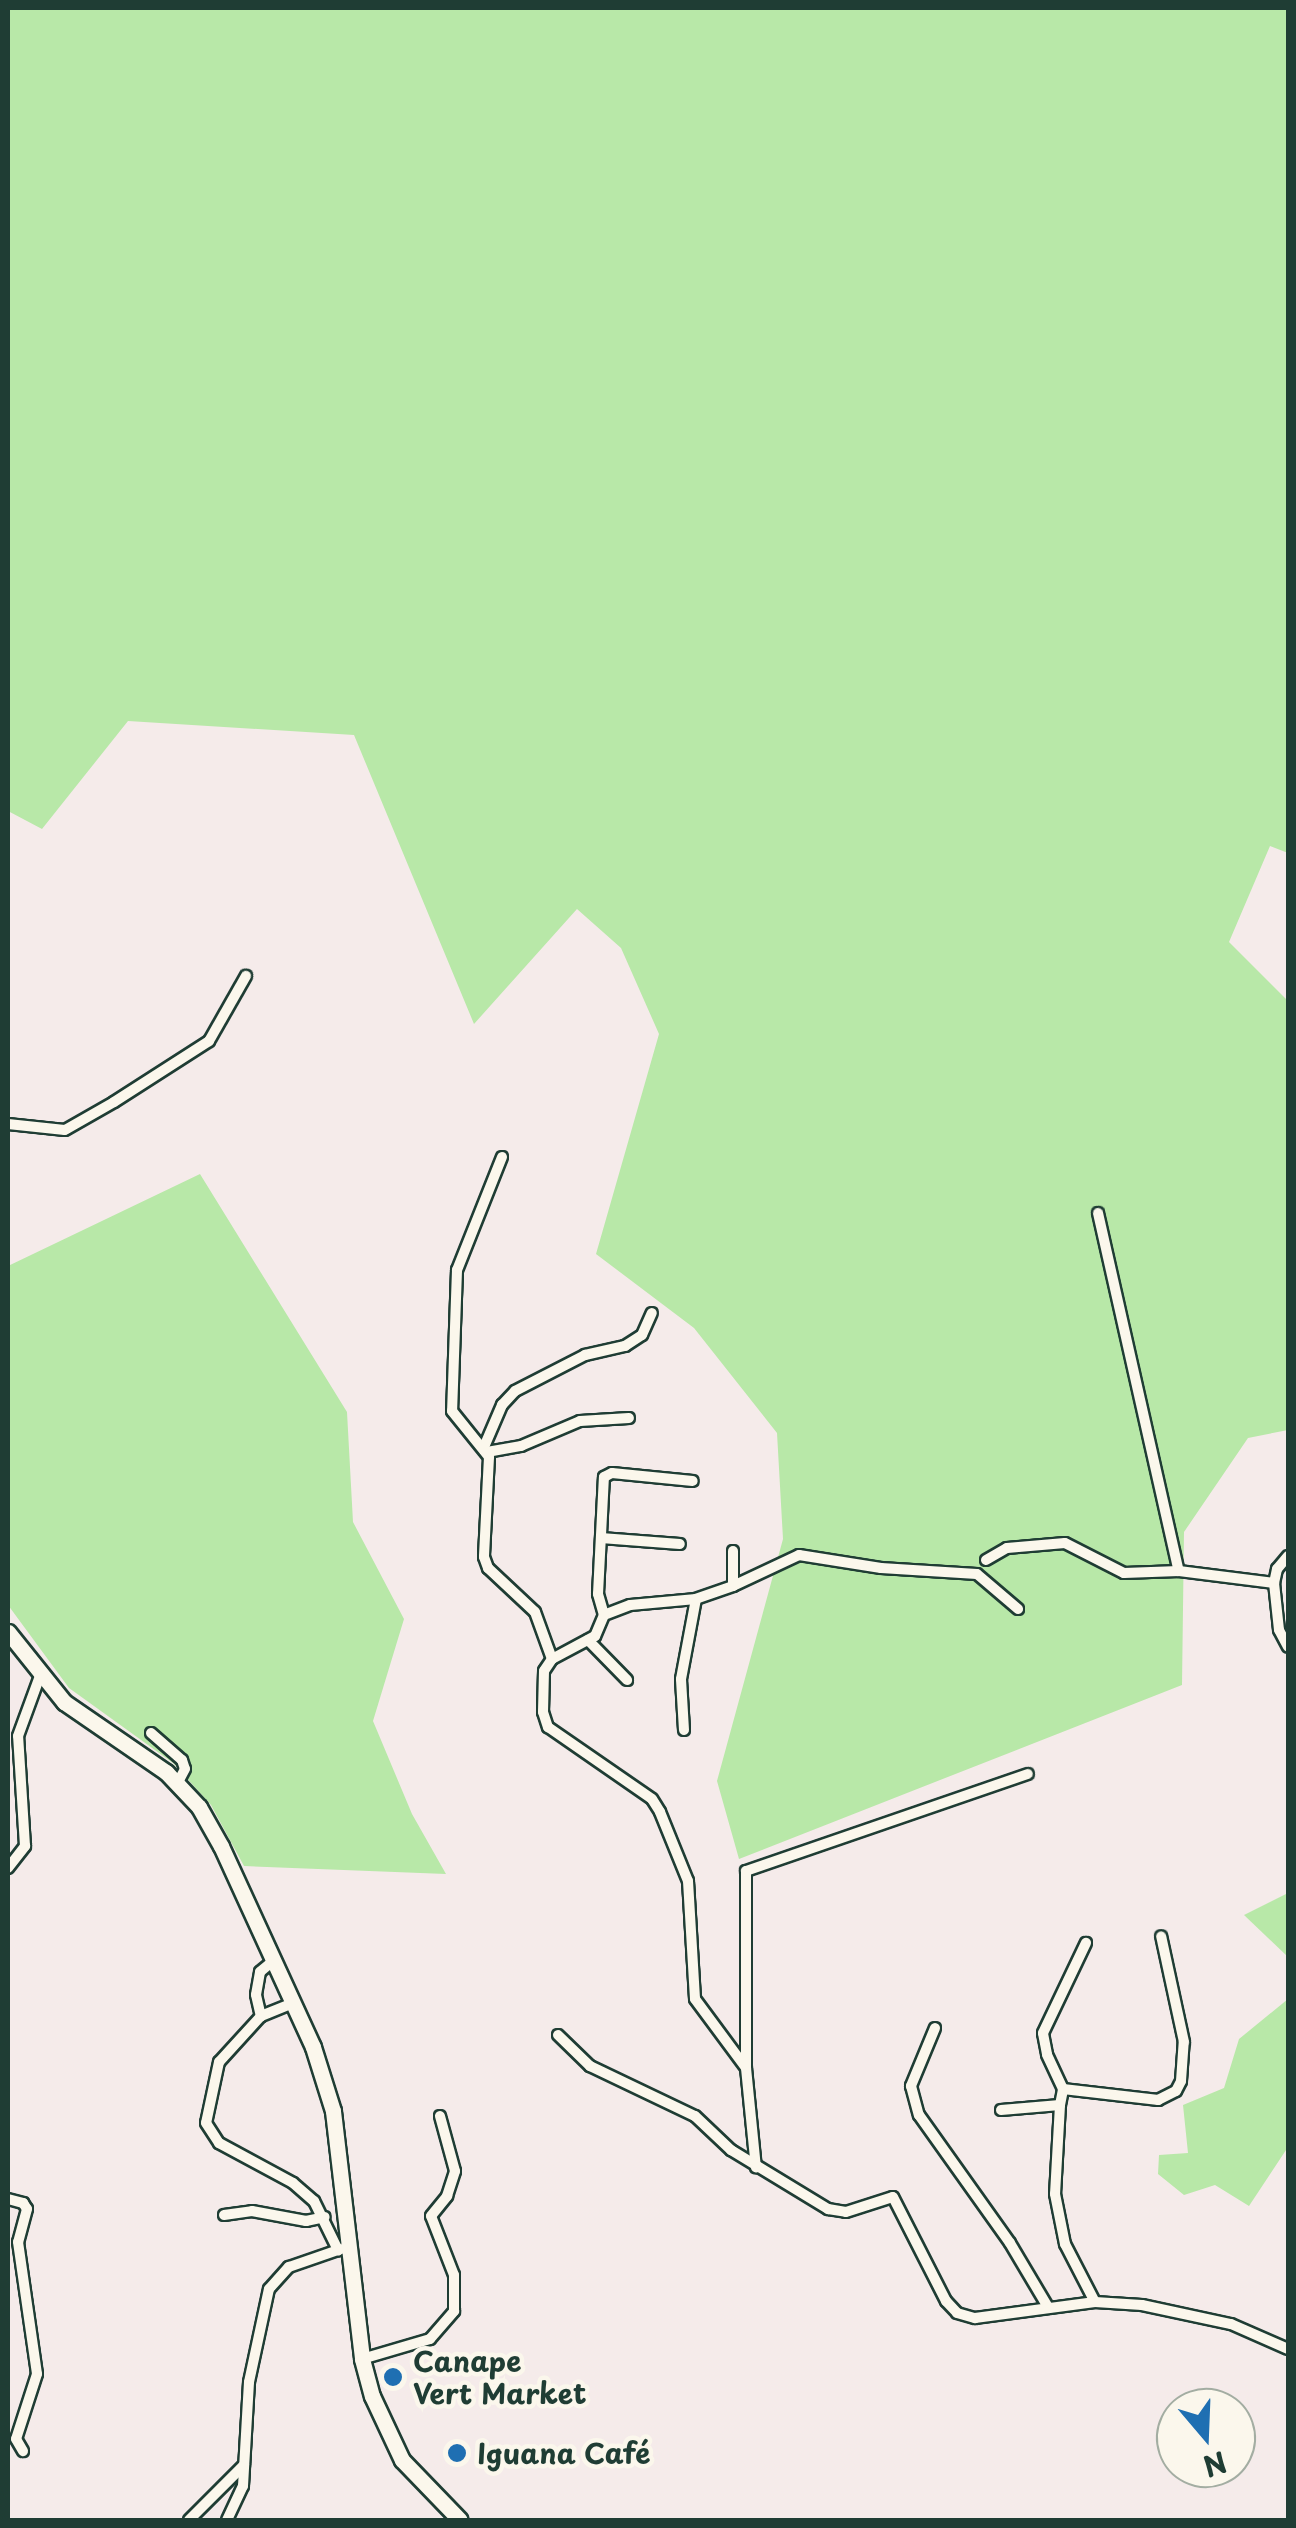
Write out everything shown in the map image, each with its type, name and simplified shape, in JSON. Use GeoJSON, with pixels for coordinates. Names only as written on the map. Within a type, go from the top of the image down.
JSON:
{"type":"FeatureCollection","features":[{"type":"Feature","properties":{"kind":"street"},"geometry":{"type":"LineString","coordinates":[[8,1124],[66,1130],[114,1102],[209,1041],[246,976]]}},
{"type":"Feature","properties":{"kind":"street"},"geometry":{"type":"LineString","coordinates":[[486,1450],[452,1410],[457,1270],[502,1157]]}},
{"type":"Feature","properties":{"kind":"street"},"geometry":{"type":"LineString","coordinates":[[1098,1213],[1179,1571]]}},
{"type":"Feature","properties":{"kind":"street"},"geometry":{"type":"LineString","coordinates":[[552,1659],[535,1612],[486,1562],[486,1450],[502,1405],[514,1391],[586,1356],[625,1346],[642,1335],[652,1314]]}},
{"type":"Feature","properties":{"kind":"street"},"geometry":{"type":"LineString","coordinates":[[486,1450],[520,1446],[580,1421],[629,1418]]}},
{"type":"Feature","properties":{"kind":"street"},"geometry":{"type":"LineString","coordinates":[[693,1481],[608,1473],[604,1477],[598,1594],[604,1614],[599,1632],[552,1659],[544,1671],[545,1722],[652,1798],[688,1881],[694,1998],[746,2068]]}},
{"type":"Feature","properties":{"kind":"street"},"geometry":{"type":"LineString","coordinates":[[601,1538],[680,1544]]}},
{"type":"Feature","properties":{"kind":"street"},"geometry":{"type":"LineString","coordinates":[[986,1560],[1007,1548],[1066,1542],[1124,1573],[1179,1571],[1274,1583]]}},
{"type":"Feature","properties":{"kind":"street"},"geometry":{"type":"LineString","coordinates":[[732,1550],[733,1586]]}},
{"type":"Feature","properties":{"kind":"street"},"geometry":{"type":"LineString","coordinates":[[604,1614],[630,1605],[696,1599],[800,1555],[882,1568],[977,1574],[1018,1610]]}},
{"type":"Feature","properties":{"kind":"street"},"geometry":{"type":"LineString","coordinates":[[1288,1556],[1274,1583],[1279,1630],[1288,1646]]}},
{"type":"Feature","properties":{"kind":"street"},"geometry":{"type":"LineString","coordinates":[[684,1730],[681,1680],[696,1599]]}},
{"type":"Feature","properties":{"kind":"street"},"geometry":{"type":"LineString","coordinates":[[8,1632],[64,1702],[178,1784],[199,1807],[221,1846],[294,2003],[332,2111],[344,2248],[362,2359],[384,2428],[402,2460],[460,2520]]}},
{"type":"Feature","properties":{"kind":"street"},"geometry":{"type":"LineString","coordinates":[[588,1640],[627,1680]]}},
{"type":"Feature","properties":{"kind":"street"},"geometry":{"type":"LineString","coordinates":[[8,1868],[25,1846],[18,1736],[40,1676]]}},
{"type":"Feature","properties":{"kind":"street"},"geometry":{"type":"LineString","coordinates":[[151,1733],[182,1760],[185,1768],[178,1784]]}},
{"type":"Feature","properties":{"kind":"street"},"geometry":{"type":"LineString","coordinates":[[756,2168],[746,2068],[746,1871],[1028,1774]]}},
{"type":"Feature","properties":{"kind":"street"},"geometry":{"type":"LineString","coordinates":[[1064,2090],[1158,2100],[1176,2091],[1181,2081],[1184,2042],[1161,1936]]}},
{"type":"Feature","properties":{"kind":"street"},"geometry":{"type":"LineString","coordinates":[[1086,1942],[1043,2033],[1047,2054],[1064,2090],[1054,2194],[1065,2244],[1095,2302]]}},
{"type":"Feature","properties":{"kind":"street"},"geometry":{"type":"LineString","coordinates":[[260,2016],[256,1994],[260,1972],[273,1961]]}},
{"type":"Feature","properties":{"kind":"street"},"geometry":{"type":"LineString","coordinates":[[294,2003],[260,2016],[219,2062],[206,2122],[219,2143],[292,2183],[325,2217],[344,2248]]}},
{"type":"Feature","properties":{"kind":"street"},"geometry":{"type":"LineString","coordinates":[[935,2028],[912,2086],[920,2114],[1010,2243],[1048,2307]]}},
{"type":"Feature","properties":{"kind":"street"},"geometry":{"type":"LineString","coordinates":[[558,2035],[590,2066],[695,2116],[756,2168],[839,2212],[893,2196],[941,2292],[957,2313],[974,2318],[1095,2302],[1142,2305],[1213,2320],[1288,2349]]}},
{"type":"Feature","properties":{"kind":"street"},"geometry":{"type":"LineString","coordinates":[[1000,2110],[1060,2105]]}},
{"type":"Feature","properties":{"kind":"street"},"geometry":{"type":"LineString","coordinates":[[362,2359],[430,2340],[454,2311],[454,2275],[431,2216],[447,2196],[455,2171],[440,2116]]}},
{"type":"Feature","properties":{"kind":"street"},"geometry":{"type":"LineString","coordinates":[[8,2200],[23,2203],[27,2209],[18,2242],[37,2374],[16,2439],[23,2451]]}},
{"type":"Feature","properties":{"kind":"street"},"geometry":{"type":"LineString","coordinates":[[224,2216],[252,2211],[306,2221],[325,2217]]}},
{"type":"Feature","properties":{"kind":"street"},"geometry":{"type":"LineString","coordinates":[[227,2520],[243,2486],[249,2382],[269,2289],[289,2267],[344,2248]]}},
{"type":"Feature","properties":{"kind":"street"},"geometry":{"type":"LineString","coordinates":[[189,2520],[245,2464]]}},
{"type":"Feature","properties":{"kind":"green space"},"geometry":{"type":"Polygon","coordinates":[[[8,8],[1288,8],[1288,853],[1270,846],[1229,942],[1288,1001],[1288,1430],[1248,1438],[1184,1532],[1182,1685],[739,1859],[717,1781],[783,1539],[777,1433],[694,1328],[596,1254],[659,1034],[621,948],[577,909],[474,1024],[354,735],[128,721],[42,829],[8,811],[8,8]]]}},
{"type":"Feature","properties":{"kind":"green space"},"geometry":{"type":"Polygon","coordinates":[[[200,1174],[347,1412],[353,1522],[404,1619],[373,1721],[412,1814],[446,1874],[244,1866],[211,1805],[173,1763],[69,1688],[8,1605],[8,1266],[200,1174]]]}},
{"type":"Feature","properties":{"kind":"green space"},"geometry":{"type":"Polygon","coordinates":[[[1288,1893],[1288,1957],[1244,1915],[1288,1893]]]}},
{"type":"Feature","properties":{"kind":"green space"},"geometry":{"type":"Polygon","coordinates":[[[1288,1999],[1288,2147],[1249,2206],[1215,2185],[1184,2195],[1158,2174],[1159,2155],[1188,2153],[1183,2105],[1224,2088],[1239,2039],[1288,1999]]]}},
{"type":"Feature","properties":{"kind":"place","name":"Canape Vert Market"},"geometry":{"type":"Point","coordinates":[393,2377]}},
{"type":"Feature","properties":{"kind":"place","name":"Iguana Café"},"geometry":{"type":"Point","coordinates":[457,2453]}}]}
